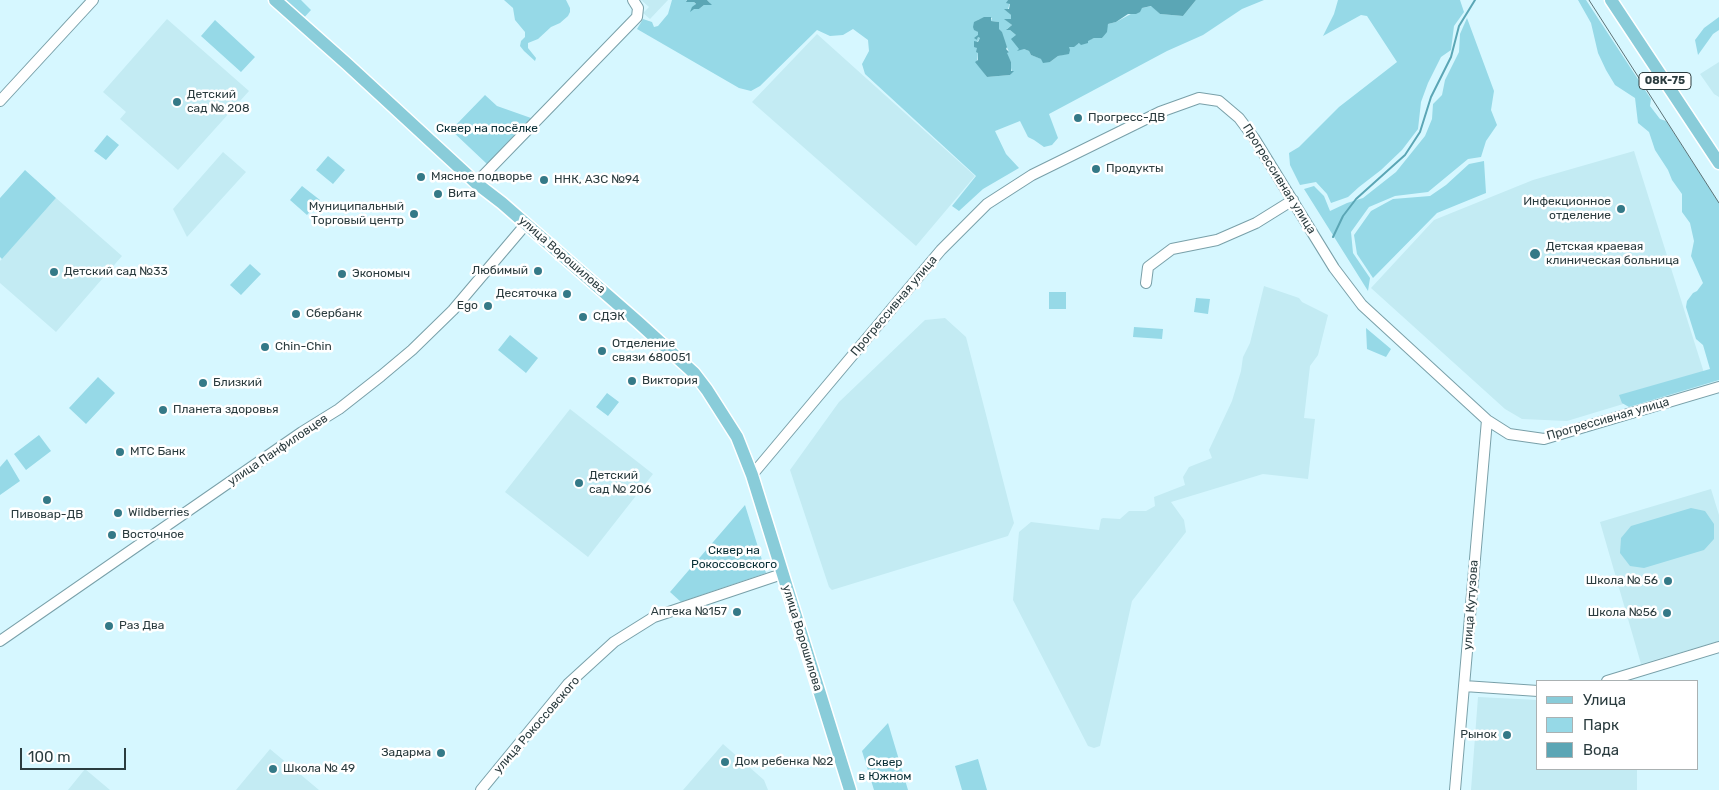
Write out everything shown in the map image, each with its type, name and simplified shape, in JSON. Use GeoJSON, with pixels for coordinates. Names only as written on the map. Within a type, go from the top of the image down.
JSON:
{"type":"FeatureCollection","features":[{"type":"Feature","properties":{"kind":"main road","name":"улица Ворошилова"},"geometry":{"type":"LineString","coordinates":[[275,0],[476,183],[502,203],[626,311],[694,373],[707,390],[737,437],[752,475],[850,790]]}},
{"type":"Feature","properties":{"kind":"main road","name":"08К-75"},"geometry":{"type":"LineString","coordinates":[[1611,0],[1719,163]]}},
{"type":"Feature","properties":{"kind":"street"},"geometry":{"type":"LineString","coordinates":[[0,101],[93,0]]}},
{"type":"Feature","properties":{"kind":"street"},"geometry":{"type":"LineString","coordinates":[[476,183],[637,18],[638,8],[632,0]]}},
{"type":"Feature","properties":{"kind":"street","name":"Прогрессивная улица"},"geometry":{"type":"LineString","coordinates":[[752,475],[947,244],[987,204],[1032,175],[1160,112],[1190,101],[1206,98],[1219,101],[1240,118],[1339,275],[1362,306],[1487,420],[1509,434],[1544,439],[1719,387]]}},
{"type":"Feature","properties":{"kind":"street"},"geometry":{"type":"LineString","coordinates":[[1146,283],[1148,267],[1172,249],[1217,240],[1256,223],[1293,200]]}},
{"type":"Feature","properties":{"kind":"street","name":"улица Панфиловцев"},"geometry":{"type":"LineString","coordinates":[[0,641],[302,432],[339,409],[381,376],[412,350],[453,310],[526,224]]}},
{"type":"Feature","properties":{"kind":"street","name":"улица Кутузова"},"geometry":{"type":"LineString","coordinates":[[1455,790],[1487,420]]}},
{"type":"Feature","properties":{"kind":"street","name":"улица Рокоссовского"},"geometry":{"type":"LineString","coordinates":[[481,790],[568,684],[614,642],[654,617],[782,574]]}},
{"type":"Feature","properties":{"kind":"street"},"geometry":{"type":"LineString","coordinates":[[1610,680],[1719,648]]}},
{"type":"Feature","properties":{"kind":"street"},"geometry":{"type":"LineString","coordinates":[[1464,686],[1536,691]]}},
{"type":"Feature","properties":{"kind":"shaded area"},"geometry":{"type":"Polygon","coordinates":[[[641,0],[668,0],[650,19],[643,13],[649,7],[641,0]]]}},
{"type":"Feature","properties":{"kind":"shaded area","name":"Детский сад № 208"},"geometry":{"type":"Polygon","coordinates":[[[167,19],[249,91],[178,170],[120,119],[126,112],[103,92],[167,19]]]}},
{"type":"Feature","properties":{"kind":"shaded area"},"geometry":{"type":"Polygon","coordinates":[[[817,34],[975,176],[916,246],[752,102],[817,34]]]}},
{"type":"Feature","properties":{"kind":"shaded area"},"geometry":{"type":"Polygon","coordinates":[[[1719,62],[1719,97],[1714,94],[1700,74],[1719,62]]]}},
{"type":"Feature","properties":{"kind":"shaded area","name":"Детская краевая клиническая больница"},"geometry":{"type":"Polygon","coordinates":[[[1634,151],[1706,379],[1567,421],[1522,419],[1505,409],[1371,288],[1434,220],[1533,180],[1634,151]]]}},
{"type":"Feature","properties":{"kind":"shaded area"},"geometry":{"type":"Polygon","coordinates":[[[223,152],[246,172],[187,237],[173,209],[223,152]]]}},
{"type":"Feature","properties":{"kind":"shaded area","name":"Детский сад №33"},"geometry":{"type":"Polygon","coordinates":[[[56,198],[122,256],[56,332],[0,283],[0,261],[56,198]]]}},
{"type":"Feature","properties":{"kind":"shaded area"},"geometry":{"type":"Polygon","coordinates":[[[1264,286],[1299,298],[1302,302],[1328,315],[1318,355],[1310,366],[1304,418],[1315,419],[1308,479],[1263,474],[1171,502],[1184,520],[1186,532],[1132,601],[1100,746],[1094,748],[1088,746],[1013,600],[1019,532],[1031,522],[1099,530],[1101,519],[1103,518],[1120,519],[1129,511],[1146,511],[1155,506],[1154,497],[1185,485],[1183,477],[1189,467],[1212,458],[1209,450],[1232,401],[1243,357],[1250,343],[1264,286]]]}},
{"type":"Feature","properties":{"kind":"shaded area"},"geometry":{"type":"Polygon","coordinates":[[[945,318],[966,337],[1014,523],[1008,536],[832,590],[829,587],[790,470],[839,402],[925,320],[945,318]]]}},
{"type":"Feature","properties":{"kind":"shaded area","name":"Детский сад № 206"},"geometry":{"type":"Polygon","coordinates":[[[570,409],[653,474],[588,557],[505,492],[570,409]]]}},
{"type":"Feature","properties":{"kind":"shaded area","name":"Школа № 56"},"geometry":{"type":"Polygon","coordinates":[[[1711,489],[1719,515],[1719,641],[1641,664],[1600,522],[1711,489]]]}},
{"type":"Feature","properties":{"kind":"shaded area","name":"Рынок"},"geometry":{"type":"Polygon","coordinates":[[[1478,697],[1536,700],[1536,770],[1637,770],[1637,790],[1471,790],[1478,697]]]}},
{"type":"Feature","properties":{"kind":"shaded area","name":"Дом ребенка №2"},"geometry":{"type":"Polygon","coordinates":[[[723,744],[764,780],[768,790],[683,790],[723,744]]]}},
{"type":"Feature","properties":{"kind":"shaded area","name":"Школа № 49"},"geometry":{"type":"Polygon","coordinates":[[[270,749],[319,790],[236,790],[270,749]]]}},
{"type":"Feature","properties":{"kind":"shaded area"},"geometry":{"type":"Polygon","coordinates":[[[85,769],[110,790],[68,790],[85,769]]]}},
{"type":"Feature","properties":{"kind":"green space"},"geometry":{"type":"Polygon","coordinates":[[[278,0],[301,0],[311,10],[301,21],[278,0]]]}},
{"type":"Feature","properties":{"kind":"green space"},"geometry":{"type":"Polygon","coordinates":[[[504,0],[566,0],[570,8],[568,16],[560,23],[551,27],[538,39],[528,43],[528,48],[536,58],[535,61],[520,46],[521,41],[525,37],[525,32],[515,20],[513,8],[504,0]]]}},
{"type":"Feature","properties":{"kind":"green space"},"geometry":{"type":"Polygon","coordinates":[[[672,0],[694,2],[696,5],[694,9],[699,9],[710,3],[707,0],[1008,0],[1007,3],[1010,3],[1008,9],[1005,9],[1011,15],[1011,20],[1005,19],[1012,25],[1007,29],[1016,35],[1024,49],[1029,51],[1031,55],[1050,62],[1058,56],[1069,53],[1068,47],[1094,38],[1102,38],[1108,24],[1116,22],[1142,8],[1152,6],[1160,14],[1183,16],[1196,0],[1264,0],[1242,9],[1203,35],[1167,51],[1049,114],[1058,138],[1052,145],[1044,147],[1028,137],[1020,121],[995,131],[1006,154],[1019,168],[983,189],[959,211],[952,206],[976,176],[865,74],[862,64],[869,51],[868,40],[853,29],[843,35],[830,36],[817,30],[760,86],[751,91],[739,88],[637,29],[643,19],[652,22],[654,27],[658,26],[668,14],[672,0]],[[986,17],[978,20],[974,29],[978,32],[979,36],[975,38],[977,40],[978,37],[980,38],[975,45],[978,52],[977,63],[987,77],[1010,75],[1012,72],[1011,62],[1007,55],[1007,52],[1009,52],[999,29],[999,22],[991,21],[992,18],[986,17]]]}},
{"type":"Feature","properties":{"kind":"green space"},"geometry":{"type":"Polygon","coordinates":[[[1338,0],[1460,0],[1464,12],[1454,26],[1451,50],[1441,57],[1428,83],[1421,102],[1418,129],[1402,150],[1381,170],[1348,197],[1331,203],[1327,194],[1316,182],[1300,185],[1290,165],[1289,153],[1299,147],[1339,107],[1397,62],[1367,16],[1361,15],[1323,36],[1334,14],[1338,0]]]}},
{"type":"Feature","properties":{"kind":"green space"},"geometry":{"type":"Polygon","coordinates":[[[1578,0],[1586,0],[1651,99],[1650,106],[1660,119],[1666,121],[1719,203],[1719,380],[1629,407],[1622,403],[1619,395],[1710,369],[1703,345],[1696,339],[1686,307],[1687,301],[1703,283],[1691,256],[1694,241],[1690,223],[1682,212],[1682,194],[1655,150],[1649,132],[1638,123],[1635,98],[1615,85],[1606,70],[1598,53],[1591,23],[1578,0]]]}},
{"type":"Feature","properties":{"kind":"green space"},"geometry":{"type":"Polygon","coordinates":[[[1719,17],[1719,30],[1713,34],[1698,55],[1695,40],[1704,28],[1719,17]]]}},
{"type":"Feature","properties":{"kind":"green space"},"geometry":{"type":"Polygon","coordinates":[[[1467,18],[1494,91],[1491,110],[1497,125],[1486,141],[1481,157],[1468,159],[1428,192],[1395,196],[1369,207],[1351,232],[1353,253],[1370,278],[1368,291],[1304,189],[1314,186],[1324,196],[1330,211],[1363,198],[1396,172],[1425,136],[1432,119],[1433,104],[1442,95],[1445,80],[1459,52],[1460,34],[1467,18]]]}},
{"type":"Feature","properties":{"kind":"green space"},"geometry":{"type":"Polygon","coordinates":[[[215,20],[255,57],[241,72],[201,36],[215,20]]]}},
{"type":"Feature","properties":{"kind":"green space","name":"Сквер на посёлке"},"geometry":{"type":"Polygon","coordinates":[[[485,95],[497,106],[531,118],[487,164],[451,130],[485,95]]]}},
{"type":"Feature","properties":{"kind":"green space"},"geometry":{"type":"Polygon","coordinates":[[[107,135],[119,145],[106,160],[94,151],[107,135]]]}},
{"type":"Feature","properties":{"kind":"green space"},"geometry":{"type":"Polygon","coordinates":[[[328,156],[345,170],[333,184],[316,170],[328,156]]]}},
{"type":"Feature","properties":{"kind":"green space"},"geometry":{"type":"Polygon","coordinates":[[[1484,161],[1486,193],[1437,213],[1373,278],[1357,254],[1354,235],[1371,211],[1393,199],[1430,196],[1446,185],[1469,164],[1484,161]]]}},
{"type":"Feature","properties":{"kind":"green space"},"geometry":{"type":"Polygon","coordinates":[[[25,170],[56,198],[2,259],[0,257],[0,198],[25,170]]]}},
{"type":"Feature","properties":{"kind":"green space"},"geometry":{"type":"Polygon","coordinates":[[[302,186],[320,200],[307,215],[290,200],[302,186]]]}},
{"type":"Feature","properties":{"kind":"green space"},"geometry":{"type":"Polygon","coordinates":[[[250,264],[261,274],[241,295],[230,285],[250,264]]]}},
{"type":"Feature","properties":{"kind":"green space"},"geometry":{"type":"Polygon","coordinates":[[[1049,292],[1066,292],[1066,309],[1049,309],[1049,292]]]}},
{"type":"Feature","properties":{"kind":"green space"},"geometry":{"type":"Polygon","coordinates":[[[1196,298],[1210,299],[1208,314],[1194,312],[1196,298]]]}},
{"type":"Feature","properties":{"kind":"green space"},"geometry":{"type":"Polygon","coordinates":[[[1134,327],[1163,329],[1162,339],[1133,337],[1134,327]]]}},
{"type":"Feature","properties":{"kind":"green space"},"geometry":{"type":"Polygon","coordinates":[[[1366,328],[1391,349],[1386,357],[1367,349],[1366,328]]]}},
{"type":"Feature","properties":{"kind":"green space"},"geometry":{"type":"Polygon","coordinates":[[[510,335],[538,358],[526,373],[498,350],[510,335]]]}},
{"type":"Feature","properties":{"kind":"green space"},"geometry":{"type":"Polygon","coordinates":[[[98,377],[115,393],[86,424],[69,408],[98,377]]]}},
{"type":"Feature","properties":{"kind":"green space"},"geometry":{"type":"Polygon","coordinates":[[[607,393],[619,402],[608,416],[596,407],[607,393]]]}},
{"type":"Feature","properties":{"kind":"green space"},"geometry":{"type":"Polygon","coordinates":[[[39,435],[51,451],[26,470],[14,454],[39,435]]]}},
{"type":"Feature","properties":{"kind":"green space"},"geometry":{"type":"Polygon","coordinates":[[[7,459],[20,481],[0,495],[0,467],[7,459]]]}},
{"type":"Feature","properties":{"kind":"green space","name":"Сквер на Рокоссовского"},"geometry":{"type":"Polygon","coordinates":[[[745,505],[766,573],[681,602],[670,592],[745,505]]]}},
{"type":"Feature","properties":{"kind":"green space"},"geometry":{"type":"Polygon","coordinates":[[[1691,508],[1705,511],[1714,524],[1714,539],[1704,550],[1644,568],[1630,566],[1620,553],[1621,538],[1631,526],[1691,508]]]}},
{"type":"Feature","properties":{"kind":"green space","name":"Сквер в Южном"},"geometry":{"type":"Polygon","coordinates":[[[888,723],[908,790],[874,790],[862,751],[888,723]]]}},
{"type":"Feature","properties":{"kind":"green space"},"geometry":{"type":"Polygon","coordinates":[[[978,759],[987,790],[962,790],[955,766],[978,759]]]}},
{"type":"Feature","properties":{"kind":"water"},"geometry":{"type":"Polygon","coordinates":[[[687,0],[707,0],[712,5],[704,5],[690,12],[696,4],[694,2],[686,2],[687,0]]]}},
{"type":"Feature","properties":{"kind":"water"},"geometry":{"type":"Polygon","coordinates":[[[1008,0],[1196,0],[1183,16],[1160,14],[1151,6],[1142,8],[1136,14],[1128,14],[1116,22],[1108,24],[1107,32],[1102,38],[1094,38],[1088,41],[1088,43],[1081,45],[1079,43],[1074,47],[1069,47],[1069,54],[1058,56],[1050,62],[1043,63],[1041,59],[1031,55],[1029,51],[1024,49],[1017,51],[1019,49],[1011,39],[1016,35],[1010,30],[1006,30],[1012,25],[1004,19],[1011,19],[1011,15],[1004,9],[1009,9],[1010,4],[1006,3],[1008,0]]]}},
{"type":"Feature","properties":{"kind":"water"},"geometry":{"type":"Polygon","coordinates":[[[984,17],[991,17],[991,21],[999,22],[999,29],[1002,32],[1006,49],[1009,52],[1007,53],[1011,62],[1011,71],[1014,71],[1010,75],[987,77],[975,62],[978,60],[978,53],[976,52],[977,48],[974,47],[974,41],[978,42],[980,38],[978,37],[977,40],[974,38],[978,35],[978,32],[974,30],[974,22],[984,17]]]}},
{"type":"Feature","properties":{"kind":"waterway"},"geometry":{"type":"LineString","coordinates":[[1333,237],[1343,216],[1356,199],[1405,155],[1420,132],[1431,97],[1451,57],[1459,26],[1475,0]]}},
{"type":"Feature","properties":{"kind":"tram line"},"geometry":{"type":"LineString","coordinates":[[1589,0],[1719,203]]}},
{"type":"Feature","properties":{"kind":"place","name":"Детский сад № 208"},"geometry":{"type":"Point","coordinates":[177,102]}},
{"type":"Feature","properties":{"kind":"place","name":"Прогресс-ДВ"},"geometry":{"type":"Point","coordinates":[1078,118]}},
{"type":"Feature","properties":{"kind":"place","name":"Продукты"},"geometry":{"type":"Point","coordinates":[1096,169]}},
{"type":"Feature","properties":{"kind":"place","name":"Мясное подворье"},"geometry":{"type":"Point","coordinates":[421,177]}},
{"type":"Feature","properties":{"kind":"place","name":"ННК, АЗС №94"},"geometry":{"type":"Point","coordinates":[544,180]}},
{"type":"Feature","properties":{"kind":"place","name":"Вита"},"geometry":{"type":"Point","coordinates":[438,194]}},
{"type":"Feature","properties":{"kind":"place","name":"Инфекционное отделение"},"geometry":{"type":"Point","coordinates":[1621,209]}},
{"type":"Feature","properties":{"kind":"place","name":"Муниципальный Торговый центр"},"geometry":{"type":"Point","coordinates":[414,214]}},
{"type":"Feature","properties":{"kind":"place","name":"Детская краевая клиническая больница"},"geometry":{"type":"Point","coordinates":[1535,254]}},
{"type":"Feature","properties":{"kind":"place","name":"Любимый"},"geometry":{"type":"Point","coordinates":[538,271]}},
{"type":"Feature","properties":{"kind":"place","name":"Детский сад №33"},"geometry":{"type":"Point","coordinates":[54,272]}},
{"type":"Feature","properties":{"kind":"place","name":"Экономыч"},"geometry":{"type":"Point","coordinates":[342,274]}},
{"type":"Feature","properties":{"kind":"place","name":"Десяточка"},"geometry":{"type":"Point","coordinates":[567,294]}},
{"type":"Feature","properties":{"kind":"place","name":"Ego"},"geometry":{"type":"Point","coordinates":[488,306]}},
{"type":"Feature","properties":{"kind":"place","name":"Сбербанк"},"geometry":{"type":"Point","coordinates":[296,314]}},
{"type":"Feature","properties":{"kind":"place","name":"СДЭК"},"geometry":{"type":"Point","coordinates":[583,317]}},
{"type":"Feature","properties":{"kind":"place","name":"Chin-Chin"},"geometry":{"type":"Point","coordinates":[265,347]}},
{"type":"Feature","properties":{"kind":"place","name":"Отделение связи 680051"},"geometry":{"type":"Point","coordinates":[602,351]}},
{"type":"Feature","properties":{"kind":"place","name":"Виктория"},"geometry":{"type":"Point","coordinates":[632,381]}},
{"type":"Feature","properties":{"kind":"place","name":"Близкий"},"geometry":{"type":"Point","coordinates":[203,383]}},
{"type":"Feature","properties":{"kind":"place","name":"Планета здоровья"},"geometry":{"type":"Point","coordinates":[163,410]}},
{"type":"Feature","properties":{"kind":"place","name":"МТС Банк"},"geometry":{"type":"Point","coordinates":[120,452]}},
{"type":"Feature","properties":{"kind":"place","name":"Детский сад № 206"},"geometry":{"type":"Point","coordinates":[579,483]}},
{"type":"Feature","properties":{"kind":"place","name":"Пивовар-ДВ"},"geometry":{"type":"Point","coordinates":[47,500]}},
{"type":"Feature","properties":{"kind":"place","name":"Wildberries"},"geometry":{"type":"Point","coordinates":[118,513]}},
{"type":"Feature","properties":{"kind":"place","name":"Восточное"},"geometry":{"type":"Point","coordinates":[112,535]}},
{"type":"Feature","properties":{"kind":"place","name":"Школа № 56"},"geometry":{"type":"Point","coordinates":[1668,581]}},
{"type":"Feature","properties":{"kind":"place","name":"Аптека №157"},"geometry":{"type":"Point","coordinates":[737,612]}},
{"type":"Feature","properties":{"kind":"place","name":"Школа №56"},"geometry":{"type":"Point","coordinates":[1667,613]}},
{"type":"Feature","properties":{"kind":"place","name":"Раз Два"},"geometry":{"type":"Point","coordinates":[109,626]}},
{"type":"Feature","properties":{"kind":"place","name":"Рынок"},"geometry":{"type":"Point","coordinates":[1507,735]}},
{"type":"Feature","properties":{"kind":"place","name":"Задарма"},"geometry":{"type":"Point","coordinates":[441,753]}},
{"type":"Feature","properties":{"kind":"place","name":"Дом ребенка №2"},"geometry":{"type":"Point","coordinates":[725,762]}},
{"type":"Feature","properties":{"kind":"place","name":"Школа № 49"},"geometry":{"type":"Point","coordinates":[273,769]}}]}
